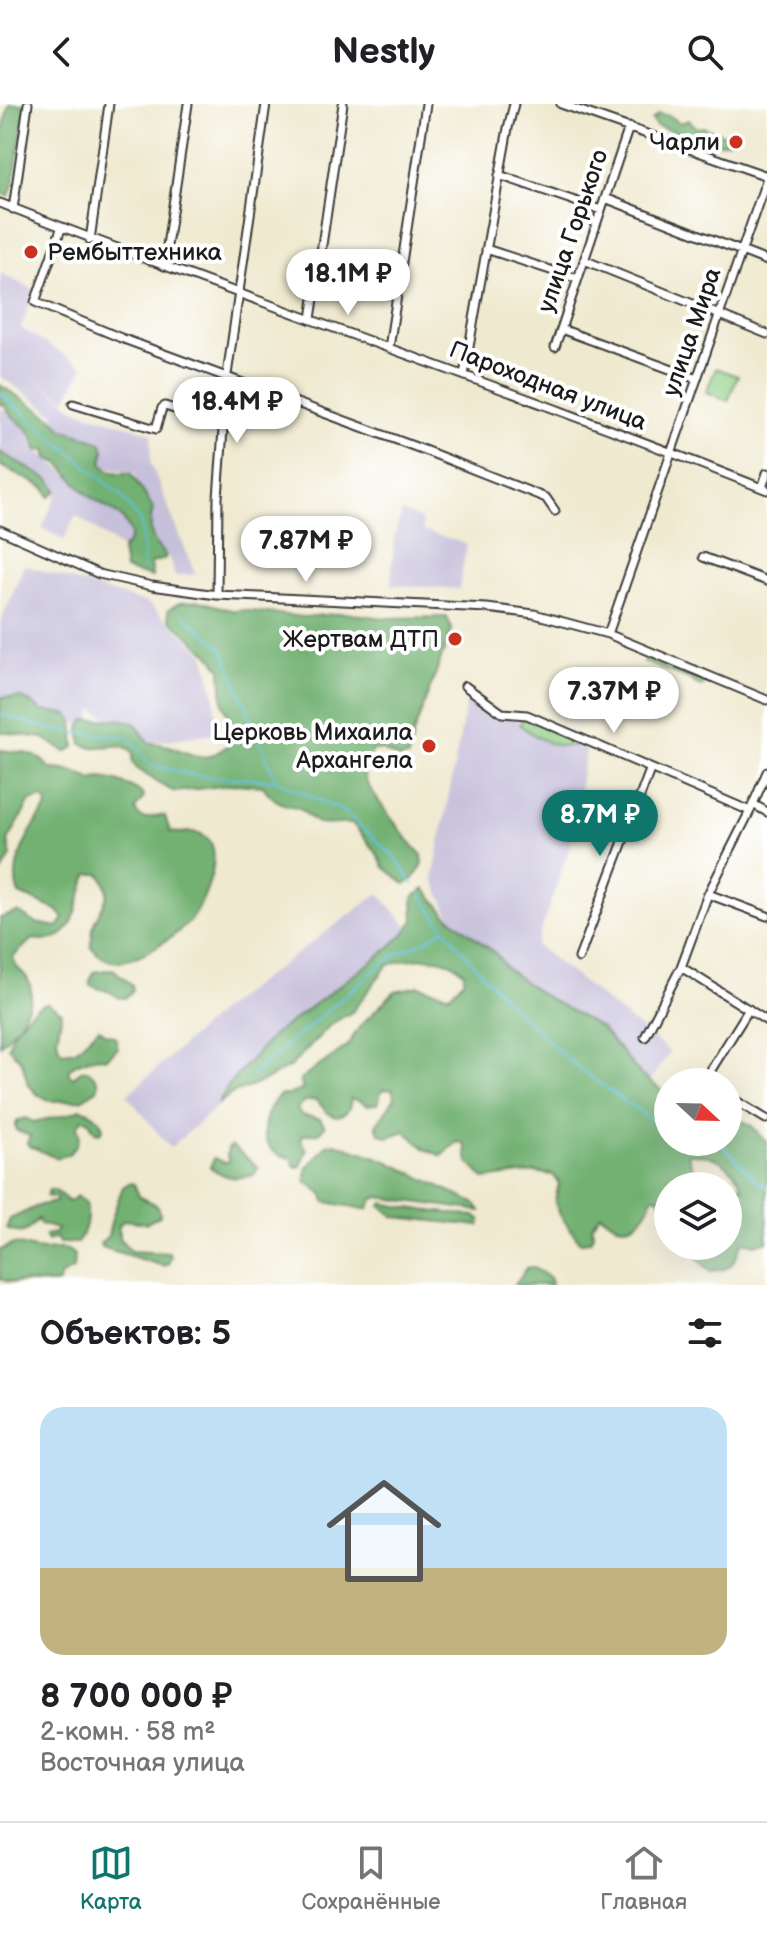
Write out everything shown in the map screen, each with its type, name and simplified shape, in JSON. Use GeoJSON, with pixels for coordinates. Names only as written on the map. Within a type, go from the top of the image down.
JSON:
{"type":"FeatureCollection","features":[{"type":"Feature","properties":{"kind":"street"},"geometry":{"type":"LineString","coordinates":[[13,209],[28,104]]}},
{"type":"Feature","properties":{"kind":"street"},"geometry":{"type":"LineString","coordinates":[[90,240],[109,104]]}},
{"type":"Feature","properties":{"kind":"street"},"geometry":{"type":"LineString","coordinates":[[164,266],[188,104]]}},
{"type":"Feature","properties":{"kind":"street"},"geometry":{"type":"LineString","coordinates":[[217,595],[218,498],[227,375],[266,104]]}},
{"type":"Feature","properties":{"kind":"street"},"geometry":{"type":"LineString","coordinates":[[311,319],[343,104]]}},
{"type":"Feature","properties":{"kind":"street"},"geometry":{"type":"LineString","coordinates":[[389,348],[426,104]]}},
{"type":"Feature","properties":{"kind":"street"},"geometry":{"type":"LineString","coordinates":[[464,375],[514,104]]}},
{"type":"Feature","properties":{"kind":"street"},"geometry":{"type":"LineString","coordinates":[[561,104],[767,177]]}},
{"type":"Feature","properties":{"kind":"street","name":"улица Горького"},"geometry":{"type":"LineString","coordinates":[[555,347],[629,127]]}},
{"type":"Feature","properties":{"kind":"street"},"geometry":{"type":"LineString","coordinates":[[499,175],[601,210]]}},
{"type":"Feature","properties":{"kind":"street","name":"улица Мира"},"geometry":{"type":"LineString","coordinates":[[608,634],[767,177]]}},
{"type":"Feature","properties":{"kind":"street"},"geometry":{"type":"LineString","coordinates":[[605,198],[767,261]]}},
{"type":"Feature","properties":{"kind":"street","name":"Пароходная улица"},"geometry":{"type":"LineString","coordinates":[[0,203],[90,240],[464,375],[764,489]]}},
{"type":"Feature","properties":{"kind":"street"},"geometry":{"type":"LineString","coordinates":[[61,229],[35,302],[121,338],[227,375],[546,498],[555,511]]}},
{"type":"Feature","properties":{"kind":"street"},"geometry":{"type":"LineString","coordinates":[[486,249],[578,279]]}},
{"type":"Feature","properties":{"kind":"street"},"geometry":{"type":"LineString","coordinates":[[584,260],[767,334]]}},
{"type":"Feature","properties":{"kind":"street"},"geometry":{"type":"LineString","coordinates":[[561,329],[697,379]]}},
{"type":"Feature","properties":{"kind":"street"},"geometry":{"type":"LineString","coordinates":[[73,404],[156,429],[165,406],[223,425]]}},
{"type":"Feature","properties":{"kind":"street"},"geometry":{"type":"LineString","coordinates":[[764,489],[767,473]]}},
{"type":"Feature","properties":{"kind":"street"},"geometry":{"type":"LineString","coordinates":[[0,530],[99,574],[152,586],[217,595],[494,609],[534,614],[608,634],[767,700]]}},
{"type":"Feature","properties":{"kind":"street"},"geometry":{"type":"LineString","coordinates":[[703,557],[767,581]]}},
{"type":"Feature","properties":{"kind":"street"},"geometry":{"type":"LineString","coordinates":[[465,686],[502,713],[527,715],[598,744],[650,770],[767,812]]}},
{"type":"Feature","properties":{"kind":"street"},"geometry":{"type":"LineString","coordinates":[[579,958],[650,770]]}},
{"type":"Feature","properties":{"kind":"street"},"geometry":{"type":"LineString","coordinates":[[645,1037],[681,967],[708,894],[767,772]]}},
{"type":"Feature","properties":{"kind":"street"},"geometry":{"type":"LineString","coordinates":[[708,894],[767,916]]}},
{"type":"Feature","properties":{"kind":"street"},"geometry":{"type":"LineString","coordinates":[[681,967],[767,1021]]}},
{"type":"Feature","properties":{"kind":"street"},"geometry":{"type":"LineString","coordinates":[[712,1068],[749,1009]]}},
{"type":"Feature","properties":{"kind":"street"},"geometry":{"type":"LineString","coordinates":[[742,1104],[766,1119]]}},
{"type":"Feature","properties":{"kind":"shaded area"},"geometry":{"type":"Polygon","coordinates":[[[0,273],[35,290],[21,328],[84,367],[66,400],[23,371],[79,411],[152,433],[151,464],[195,574],[175,576],[168,555],[156,553],[135,473],[99,465],[54,429],[55,414],[0,376],[0,273]]]}},
{"type":"Feature","properties":{"kind":"shaded area"},"geometry":{"type":"Polygon","coordinates":[[[0,407],[29,428],[33,447],[135,529],[125,551],[76,515],[64,540],[42,528],[57,494],[0,460],[0,407]]]}},
{"type":"Feature","properties":{"kind":"shaded area"},"geometry":{"type":"Polygon","coordinates":[[[402,512],[421,519],[423,531],[467,544],[459,589],[391,585],[394,536],[402,512]]]}},
{"type":"Feature","properties":{"kind":"shaded area"},"geometry":{"type":"Polygon","coordinates":[[[24,565],[149,604],[204,654],[215,696],[215,733],[147,743],[93,709],[89,727],[0,701],[0,624],[24,565]]]}},
{"type":"Feature","properties":{"kind":"shaded area"},"geometry":{"type":"Polygon","coordinates":[[[467,698],[586,750],[569,849],[536,945],[670,1052],[659,1068],[654,1068],[650,1081],[458,934],[433,879],[467,698]]]}},
{"type":"Feature","properties":{"kind":"shaded area"},"geometry":{"type":"Polygon","coordinates":[[[379,893],[413,933],[170,1148],[127,1095],[226,1006],[379,893]]]}},
{"type":"Feature","properties":{"kind":"green space"},"geometry":{"type":"Polygon","coordinates":[[[9,104],[26,104],[9,196],[0,193],[0,143],[9,104]]]}},
{"type":"Feature","properties":{"kind":"green space"},"geometry":{"type":"Polygon","coordinates":[[[658,114],[670,116],[680,123],[689,120],[697,128],[703,127],[730,137],[730,141],[708,145],[699,139],[656,126],[652,120],[658,114]]]}},
{"type":"Feature","properties":{"kind":"green space"},"geometry":{"type":"Polygon","coordinates":[[[716,368],[738,376],[728,401],[706,392],[716,368]]]}},
{"type":"Feature","properties":{"kind":"green space"},"geometry":{"type":"Polygon","coordinates":[[[0,385],[51,417],[63,429],[101,442],[104,450],[102,463],[109,470],[131,473],[153,508],[152,534],[166,556],[151,563],[152,577],[125,570],[122,550],[131,534],[123,519],[85,492],[59,463],[48,458],[46,449],[39,451],[28,430],[4,405],[0,405],[0,385]]]}},
{"type":"Feature","properties":{"kind":"green space"},"geometry":{"type":"Polygon","coordinates":[[[0,452],[49,480],[57,490],[50,497],[45,488],[1,466],[0,452]]]}},
{"type":"Feature","properties":{"kind":"green space"},"geometry":{"type":"Polygon","coordinates":[[[199,601],[235,611],[304,617],[344,613],[385,618],[447,617],[452,629],[414,732],[408,757],[399,759],[382,750],[373,750],[364,767],[365,779],[374,795],[422,855],[423,864],[413,879],[405,884],[384,867],[353,824],[319,824],[300,808],[278,802],[263,786],[237,784],[175,792],[137,769],[132,761],[133,753],[127,748],[88,747],[82,744],[80,727],[85,720],[118,719],[134,722],[149,743],[167,745],[193,755],[214,754],[230,743],[233,727],[223,703],[221,669],[210,655],[169,619],[168,610],[179,603],[199,601]]]}},
{"type":"Feature","properties":{"kind":"green space"},"geometry":{"type":"Polygon","coordinates":[[[648,656],[705,678],[708,682],[700,687],[689,679],[644,662],[648,656]]]}},
{"type":"Feature","properties":{"kind":"green space"},"geometry":{"type":"Polygon","coordinates":[[[0,697],[21,698],[42,711],[67,714],[73,720],[75,747],[66,752],[43,738],[0,732],[0,697]]]}},
{"type":"Feature","properties":{"kind":"green space"},"geometry":{"type":"Polygon","coordinates":[[[527,718],[582,740],[581,743],[565,746],[549,743],[520,725],[522,719],[527,718]]]}},
{"type":"Feature","properties":{"kind":"green space"},"geometry":{"type":"Polygon","coordinates":[[[0,750],[30,754],[50,768],[74,772],[92,780],[112,780],[128,785],[144,797],[135,809],[141,817],[165,816],[170,832],[202,834],[211,844],[214,854],[207,890],[186,925],[154,948],[120,961],[105,959],[91,947],[94,924],[104,903],[107,887],[100,874],[89,874],[67,930],[48,939],[32,939],[13,957],[17,968],[27,978],[31,996],[19,1023],[0,1045],[0,918],[18,912],[36,923],[58,927],[64,918],[57,910],[19,894],[16,883],[22,849],[46,809],[47,802],[42,798],[30,801],[8,841],[11,856],[0,875],[0,750]]]}},
{"type":"Feature","properties":{"kind":"green space"},"geometry":{"type":"Polygon","coordinates":[[[425,889],[447,915],[497,955],[507,969],[541,994],[601,1028],[641,1075],[654,1085],[654,1156],[689,1156],[692,1168],[701,1172],[654,1172],[654,1197],[638,1221],[622,1227],[600,1214],[592,1225],[590,1241],[580,1242],[560,1215],[555,1201],[559,1183],[553,1175],[535,1172],[484,1179],[468,1162],[465,1144],[457,1142],[442,1156],[425,1149],[405,1131],[388,1137],[379,1133],[376,1125],[395,1098],[392,1089],[382,1090],[377,1104],[366,1105],[351,1098],[347,1111],[336,1117],[316,1100],[303,1103],[297,1109],[301,1115],[320,1119],[325,1126],[319,1133],[303,1135],[301,1140],[307,1150],[300,1167],[295,1167],[291,1158],[274,1152],[267,1144],[264,1129],[267,1114],[275,1100],[280,1095],[303,1089],[300,1080],[347,1046],[360,1026],[395,991],[419,986],[450,995],[463,981],[464,973],[439,959],[406,960],[387,966],[352,1012],[331,1024],[291,1066],[231,1094],[218,1104],[229,1084],[273,1035],[383,953],[414,920],[413,897],[425,889]]]}},
{"type":"Feature","properties":{"kind":"green space"},"geometry":{"type":"Polygon","coordinates":[[[113,969],[132,985],[133,991],[125,998],[89,983],[94,972],[113,969]]]}},
{"type":"Feature","properties":{"kind":"green space"},"geometry":{"type":"Polygon","coordinates":[[[47,1003],[62,1012],[57,1039],[63,1052],[76,1050],[99,1028],[115,1036],[118,1048],[107,1058],[87,1060],[69,1069],[73,1077],[88,1070],[98,1081],[97,1090],[81,1100],[50,1101],[37,1094],[28,1084],[22,1062],[8,1047],[23,1020],[47,1003]]]}},
{"type":"Feature","properties":{"kind":"green space"},"geometry":{"type":"Polygon","coordinates":[[[80,1109],[95,1116],[103,1130],[95,1132],[88,1120],[82,1119],[77,1127],[77,1144],[65,1156],[52,1156],[30,1147],[27,1143],[30,1136],[17,1131],[15,1126],[18,1120],[26,1118],[33,1122],[80,1109]]]}},
{"type":"Feature","properties":{"kind":"green space"},"geometry":{"type":"Polygon","coordinates":[[[742,1121],[752,1126],[767,1142],[767,1242],[742,1244],[742,1172],[733,1172],[722,1162],[706,1156],[742,1156],[742,1121]]]}},
{"type":"Feature","properties":{"kind":"green space"},"geometry":{"type":"Polygon","coordinates":[[[335,1143],[385,1160],[476,1204],[481,1211],[378,1197],[372,1200],[368,1209],[325,1202],[323,1194],[306,1181],[306,1169],[327,1145],[335,1143]]]}},
{"type":"Feature","properties":{"kind":"green space"},"geometry":{"type":"Polygon","coordinates":[[[232,1146],[258,1167],[254,1175],[230,1177],[210,1167],[214,1158],[226,1163],[230,1161],[227,1155],[228,1148],[232,1146]]]}},
{"type":"Feature","properties":{"kind":"green space"},"geometry":{"type":"Polygon","coordinates":[[[134,1184],[139,1196],[156,1205],[160,1216],[146,1223],[124,1220],[119,1225],[119,1238],[131,1251],[169,1253],[168,1264],[163,1266],[101,1247],[100,1243],[108,1236],[123,1187],[134,1184]]]}},
{"type":"Feature","properties":{"kind":"green space"},"geometry":{"type":"Polygon","coordinates":[[[49,1190],[55,1190],[69,1202],[77,1196],[86,1203],[86,1224],[77,1243],[59,1243],[57,1238],[47,1241],[45,1235],[55,1233],[57,1229],[40,1224],[38,1219],[22,1232],[6,1229],[10,1219],[40,1205],[56,1202],[56,1198],[46,1196],[49,1190]]]}},
{"type":"Feature","properties":{"kind":"green space"},"geometry":{"type":"Polygon","coordinates":[[[383,1203],[481,1219],[479,1226],[395,1217],[381,1206],[383,1203]]]}},
{"type":"Feature","properties":{"kind":"green space"},"geometry":{"type":"Polygon","coordinates":[[[14,1244],[41,1250],[66,1250],[74,1255],[73,1269],[60,1276],[56,1284],[15,1283],[0,1279],[0,1250],[14,1244]]]}},
{"type":"Feature","properties":{"kind":"green space"},"geometry":{"type":"Polygon","coordinates":[[[700,1260],[735,1260],[726,1268],[710,1271],[700,1260]]]}},
{"type":"Feature","properties":{"kind":"green space"},"geometry":{"type":"Polygon","coordinates":[[[533,1267],[550,1278],[551,1285],[515,1285],[526,1268],[533,1267]]]}},
{"type":"Feature","properties":{"kind":"waterway"},"geometry":{"type":"LineString","coordinates":[[0,393],[120,494],[141,522],[144,568]]}},
{"type":"Feature","properties":{"kind":"waterway"},"geometry":{"type":"LineString","coordinates":[[184,615],[223,649],[275,778]]}},
{"type":"Feature","properties":{"kind":"waterway"},"geometry":{"type":"LineString","coordinates":[[0,714],[57,731],[128,737],[150,765],[197,776],[275,780],[343,811],[395,857],[413,884]]}},
{"type":"Feature","properties":{"kind":"waterway"},"geometry":{"type":"LineString","coordinates":[[421,895],[468,957],[540,1034],[585,1072],[654,1121]]}},
{"type":"Feature","properties":{"kind":"waterway"},"geometry":{"type":"LineString","coordinates":[[391,962],[391,957],[444,929]]}},
{"type":"Feature","properties":{"kind":"waterway"},"geometry":{"type":"LineString","coordinates":[[252,1075],[388,959]]}},
{"type":"Feature","properties":{"kind":"waterway"},"geometry":{"type":"LineString","coordinates":[[733,1156],[759,1183],[767,1186]]}},
{"type":"Feature","properties":{"kind":"place","name":"Чарли"},"geometry":{"type":"Point","coordinates":[736,142]}},
{"type":"Feature","properties":{"kind":"place","name":"Рембыттехника"},"geometry":{"type":"Point","coordinates":[31,252]}},
{"type":"Feature","properties":{"kind":"place","name":"Жертвам ДТП"},"geometry":{"type":"Point","coordinates":[455,639]}},
{"type":"Feature","properties":{"kind":"place","name":"Церковь Михаила Архангела"},"geometry":{"type":"Point","coordinates":[429,746]}}]}
